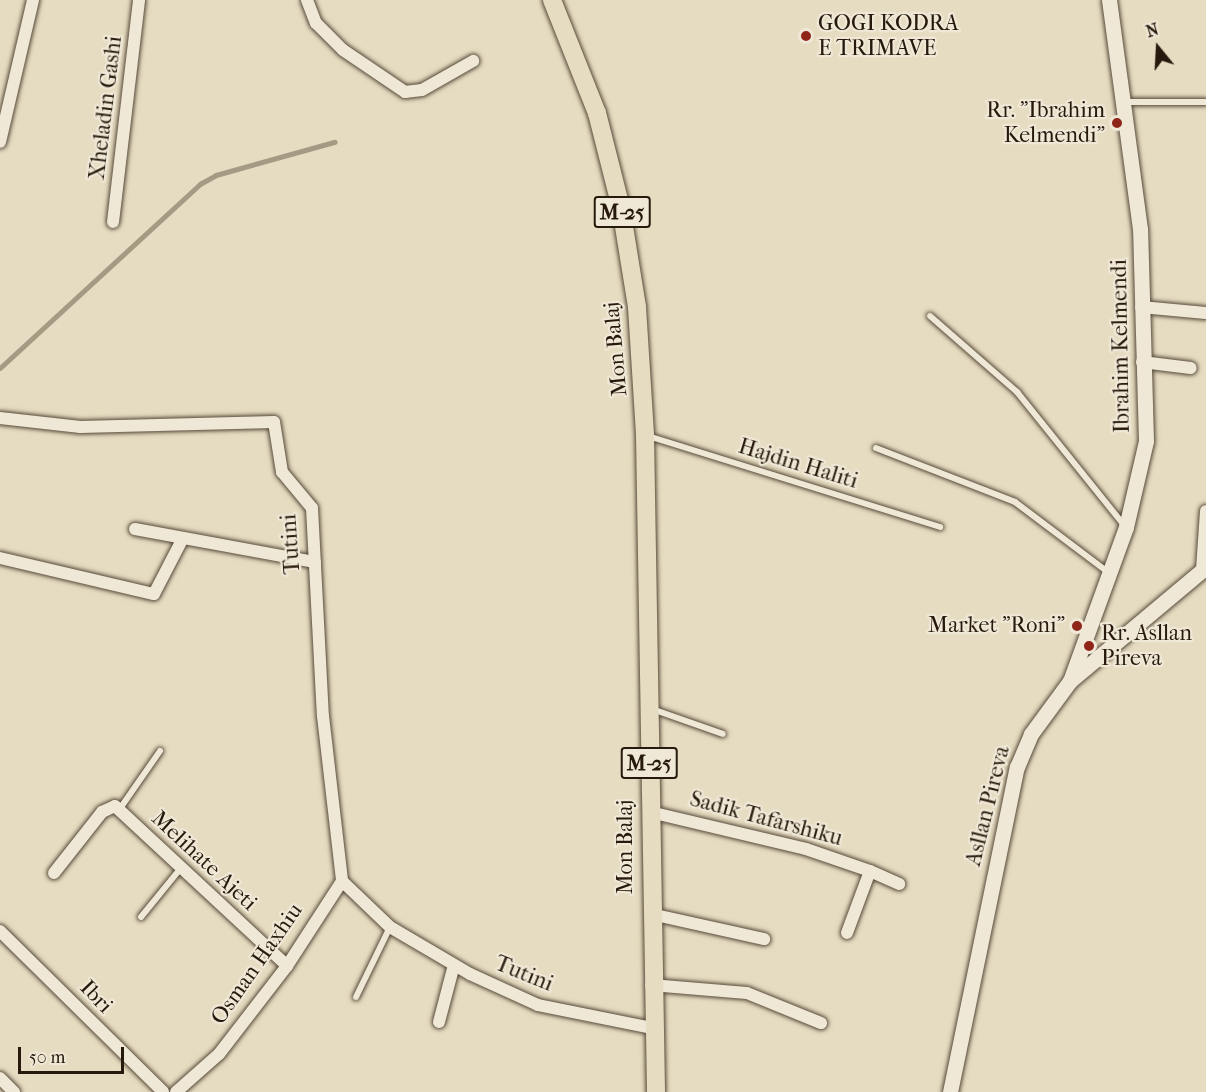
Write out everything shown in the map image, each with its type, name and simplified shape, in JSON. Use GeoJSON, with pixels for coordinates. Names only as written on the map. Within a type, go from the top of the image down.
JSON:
{"type":"FeatureCollection","features":[{"type":"Feature","properties":{"kind":"main road","name":"Mon Balaj"},"geometry":{"type":"LineString","coordinates":[[552,0],[597,113],[620,199],[637,307],[645,435],[651,985],[656,1092]]}},
{"type":"Feature","properties":{"kind":"street"},"geometry":{"type":"LineString","coordinates":[[0,142],[33,0]]}},
{"type":"Feature","properties":{"kind":"street","name":"Xheladin Gashi"},"geometry":{"type":"LineString","coordinates":[[113,222],[139,0]]}},
{"type":"Feature","properties":{"kind":"street"},"geometry":{"type":"LineString","coordinates":[[307,0],[316,23],[343,50],[405,92],[422,90],[473,61]]}},
{"type":"Feature","properties":{"kind":"street","name":"Ibrahim Kelmendi"},"geometry":{"type":"LineString","coordinates":[[1070,681],[1126,527],[1146,441],[1140,229],[1109,0]]}},
{"type":"Feature","properties":{"kind":"street"},"geometry":{"type":"LineString","coordinates":[[1141,307],[1206,313]]}},
{"type":"Feature","properties":{"kind":"street"},"geometry":{"type":"LineString","coordinates":[[1142,362],[1191,368]]}},
{"type":"Feature","properties":{"kind":"street","name":"Tutini"},"geometry":{"type":"LineString","coordinates":[[0,418],[80,426],[274,422],[282,472],[312,508],[323,716],[342,881],[390,927],[454,965],[538,1005],[652,1028]]}},
{"type":"Feature","properties":{"kind":"street"},"geometry":{"type":"LineString","coordinates":[[1204,569],[1206,511]]}},
{"type":"Feature","properties":{"kind":"street"},"geometry":{"type":"LineString","coordinates":[[135,529],[315,562]]}},
{"type":"Feature","properties":{"kind":"street"},"geometry":{"type":"LineString","coordinates":[[0,558],[153,594],[183,538]]}},
{"type":"Feature","properties":{"kind":"street","name":"Asllan Pireva"},"geometry":{"type":"LineString","coordinates":[[950,1092],[1017,767],[1041,716],[1070,681],[1204,569]]}},
{"type":"Feature","properties":{"kind":"street","name":"Melihate Ajeti"},"geometry":{"type":"LineString","coordinates":[[54,873],[106,808],[119,810],[287,966]]}},
{"type":"Feature","properties":{"kind":"street","name":"Sadik Tafarshiku"},"geometry":{"type":"LineString","coordinates":[[650,812],[773,840],[870,871],[898,884]]}},
{"type":"Feature","properties":{"kind":"street"},"geometry":{"type":"LineString","coordinates":[[847,933],[870,871]]}},
{"type":"Feature","properties":{"kind":"street","name":"Osman Haxhiu"},"geometry":{"type":"LineString","coordinates":[[176,1092],[219,1054],[287,966],[342,881]]}},
{"type":"Feature","properties":{"kind":"street","name":"Mon Balaj"},"geometry":{"type":"LineString","coordinates":[[651,914],[764,939]]}},
{"type":"Feature","properties":{"kind":"street","name":"Ibri"},"geometry":{"type":"LineString","coordinates":[[0,931],[163,1092]]}},
{"type":"Feature","properties":{"kind":"street"},"geometry":{"type":"LineString","coordinates":[[439,1022],[454,965]]}},
{"type":"Feature","properties":{"kind":"street"},"geometry":{"type":"LineString","coordinates":[[651,985],[747,993],[821,1023]]}},
{"type":"Feature","properties":{"kind":"street"},"geometry":{"type":"LineString","coordinates":[[0,1078],[14,1092]]}},
{"type":"Feature","properties":{"kind":"lane"},"geometry":{"type":"LineString","coordinates":[[1123,102],[1206,102]]}},
{"type":"Feature","properties":{"kind":"lane"},"geometry":{"type":"LineString","coordinates":[[930,316],[1017,392],[1126,527]]}},
{"type":"Feature","properties":{"kind":"lane","name":"Hajdin Haliti"},"geometry":{"type":"LineString","coordinates":[[645,435],[940,527]]}},
{"type":"Feature","properties":{"kind":"lane"},"geometry":{"type":"LineString","coordinates":[[876,448],[1015,502],[1108,573]]}},
{"type":"Feature","properties":{"kind":"lane"},"geometry":{"type":"LineString","coordinates":[[649,708],[723,734]]}},
{"type":"Feature","properties":{"kind":"lane","name":"Melihate Ajeti"},"geometry":{"type":"LineString","coordinates":[[119,810],[160,751]]}},
{"type":"Feature","properties":{"kind":"lane"},"geometry":{"type":"LineString","coordinates":[[141,917],[181,868]]}},
{"type":"Feature","properties":{"kind":"lane"},"geometry":{"type":"LineString","coordinates":[[356,997],[390,927]]}},
{"type":"Feature","properties":{"kind":"waterway"},"geometry":{"type":"LineString","coordinates":[[0,368],[200,184],[216,175],[334,142]]}},
{"type":"Feature","properties":{"kind":"place","name":"GOGI KODRA E TRIMAVE"},"geometry":{"type":"Point","coordinates":[806,36]}},
{"type":"Feature","properties":{"kind":"place","name":"Rr. \"Ibrahim Kelmendi\""},"geometry":{"type":"Point","coordinates":[1117,123]}},
{"type":"Feature","properties":{"kind":"place","name":"Market \"Roni\""},"geometry":{"type":"Point","coordinates":[1077,626]}},
{"type":"Feature","properties":{"kind":"place","name":"Rr. Asllan Pireva"},"geometry":{"type":"Point","coordinates":[1089,646]}}]}
